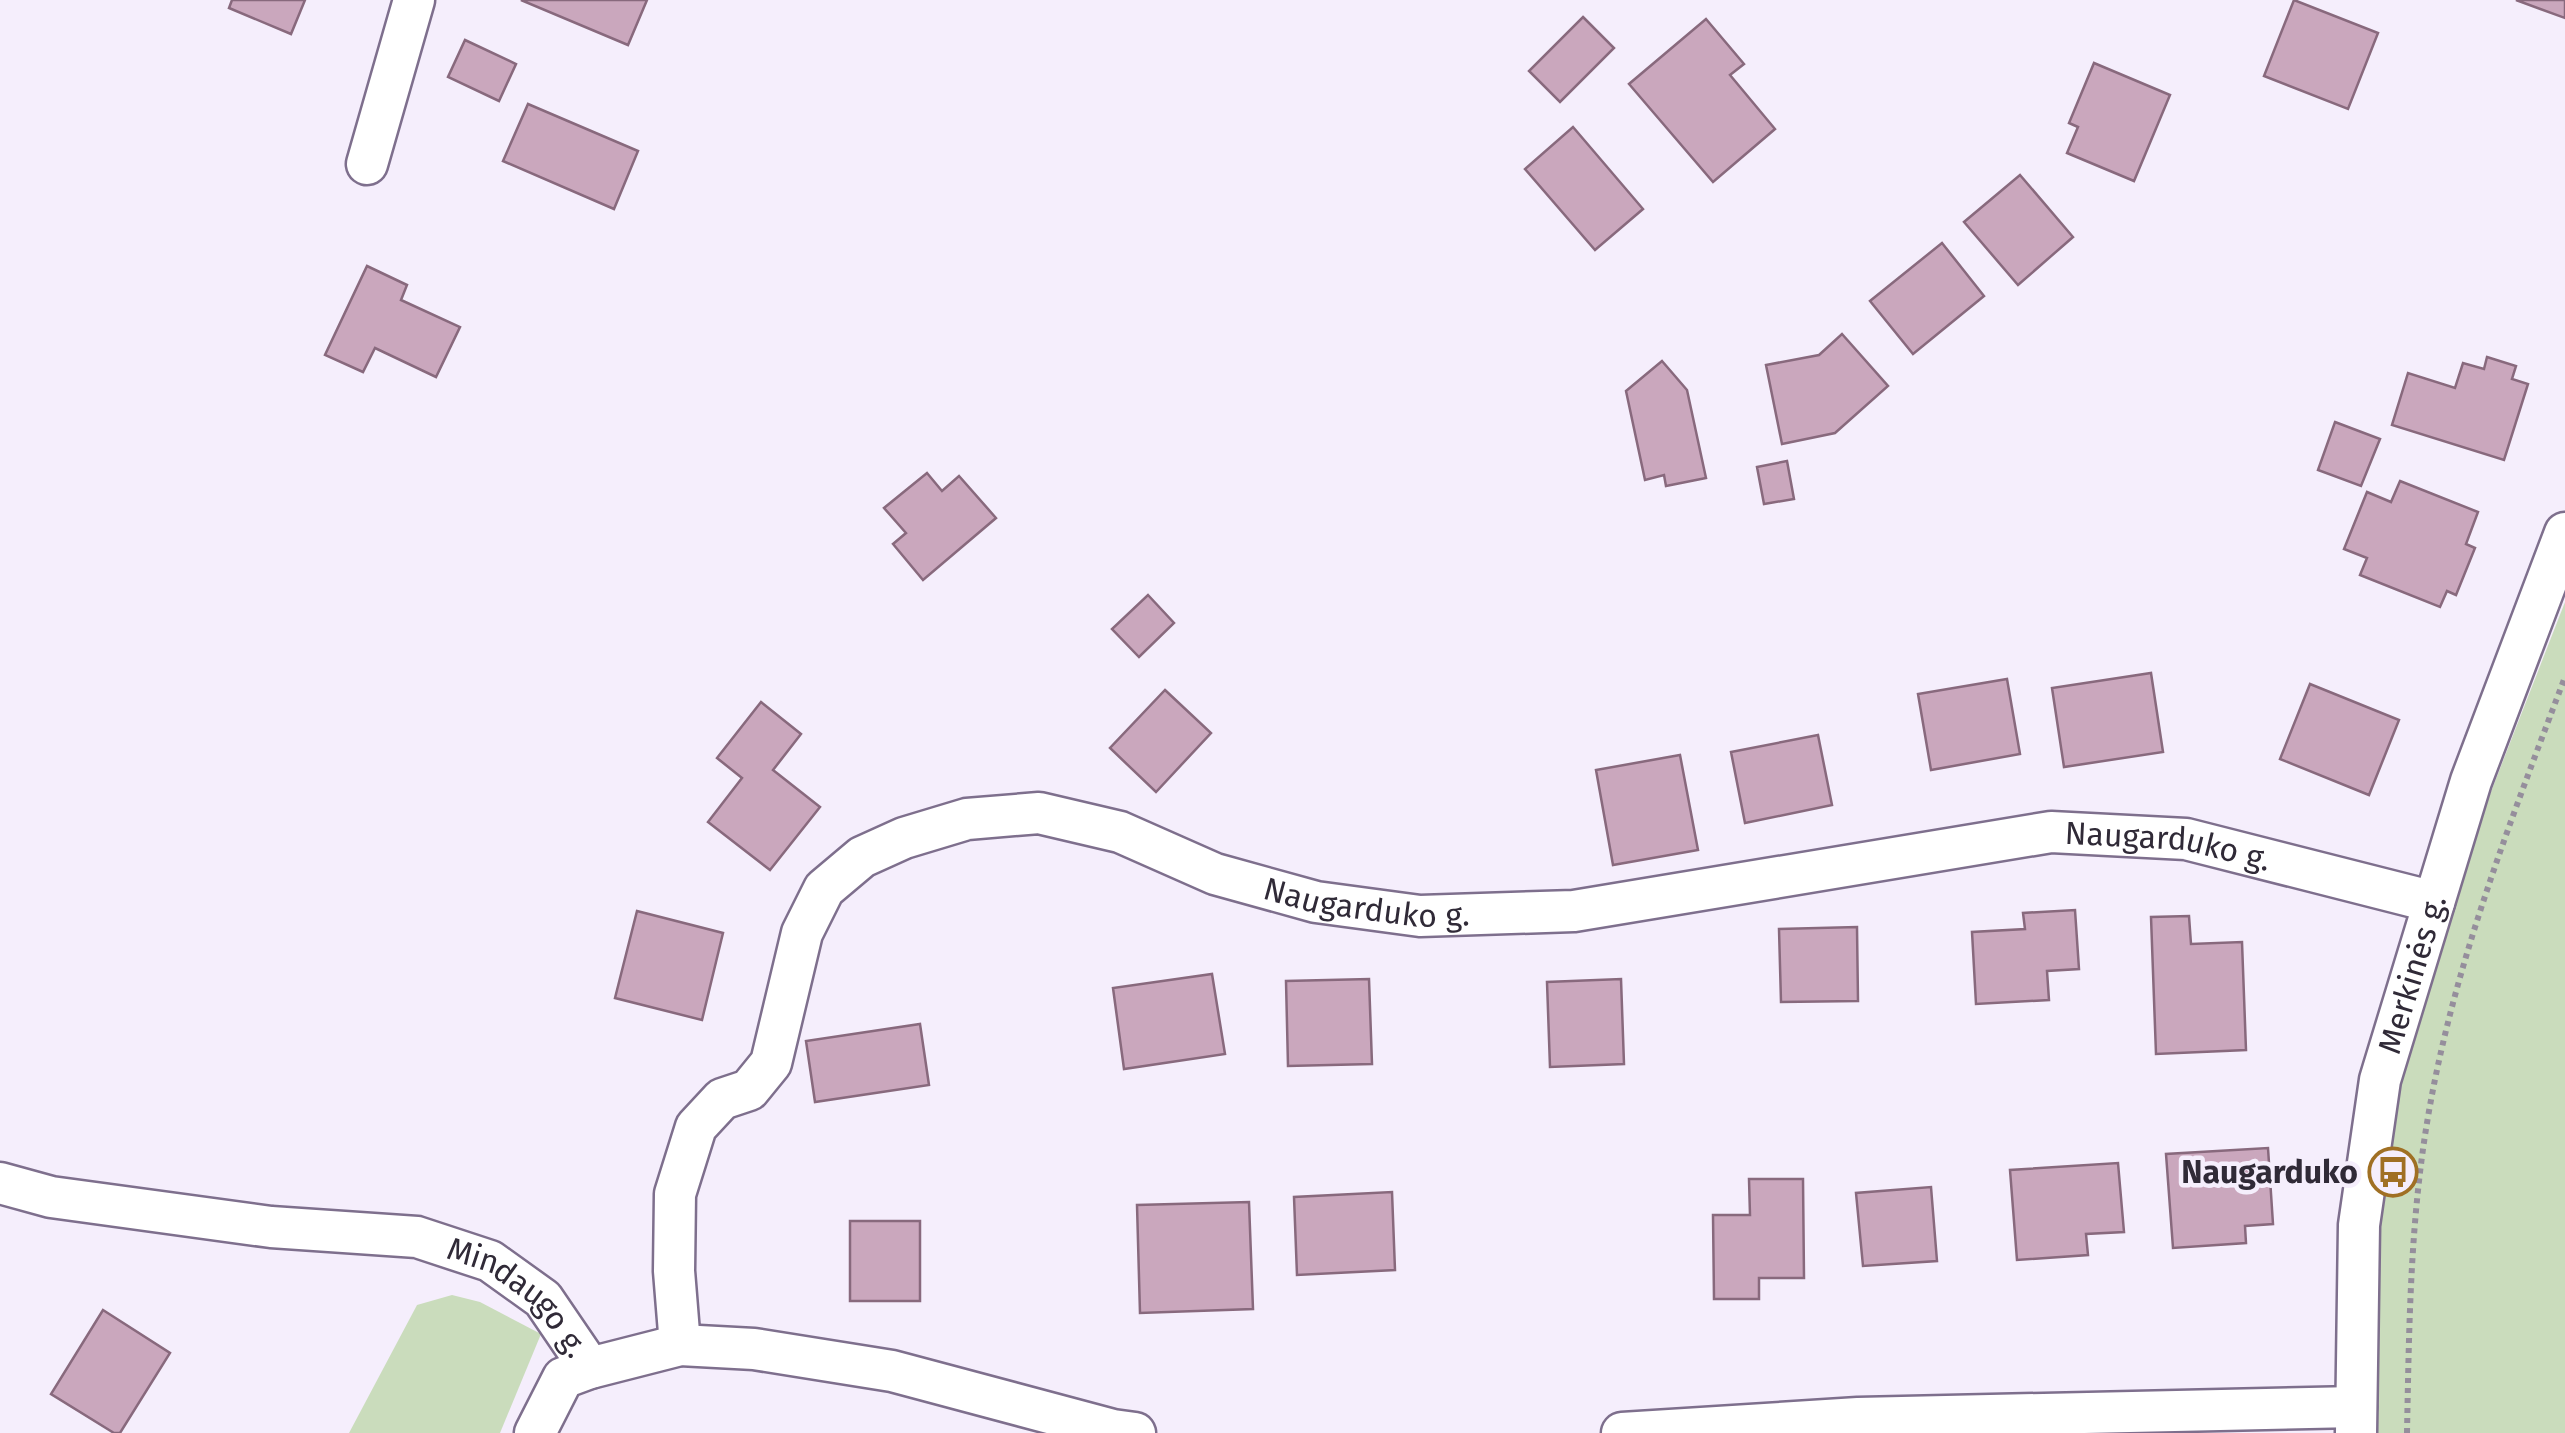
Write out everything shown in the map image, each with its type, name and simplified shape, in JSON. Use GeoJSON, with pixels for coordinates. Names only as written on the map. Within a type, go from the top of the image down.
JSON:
{"type":"FeatureCollection","features":[{"type":"Feature","properties":{"kind":"street"},"geometry":{"type":"LineString","coordinates":[[368,164],[414,0]]}},
{"type":"Feature","properties":{"kind":"street","name":"Merkinės g."},"geometry":{"type":"LineString","coordinates":[[2356,1420],[2359,1224],[2380,1080],[2470,781],[2565,533]]}},
{"type":"Feature","properties":{"kind":"street","name":"Naugarduko g."},"geometry":{"type":"LineString","coordinates":[[680,1345],[674,1271],[676,1194],[696,1127],[722,1099],[749,1090],[772,1064],[802,933],[824,889],[862,857],[904,838],[968,818],[1039,813],[1120,832],[1215,874],[1316,902],[1420,916],[1574,911],[2050,832],[2186,840],[2434,902]]}},
{"type":"Feature","properties":{"kind":"street","name":"Mindaugo g."},"geometry":{"type":"LineString","coordinates":[[0,1183],[51,1197],[270,1227],[417,1236],[490,1261],[543,1299],[590,1368],[680,1345],[754,1348],[892,1371],[1135,1433]]}},
{"type":"Feature","properties":{"kind":"street"},"geometry":{"type":"LineString","coordinates":[[535,1433],[563,1378],[590,1368]]}},
{"type":"Feature","properties":{"kind":"street"},"geometry":{"type":"LineString","coordinates":[[1622,1433],[1858,1418],[2356,1420]]}},
{"type":"Feature","properties":{"kind":"path"},"geometry":{"type":"LineString","coordinates":[[2407,1433],[2410,1268],[2426,1130],[2442,1047],[2490,879],[2565,677]]}},
{"type":"Feature","properties":{"kind":"green space"},"geometry":{"type":"Polygon","coordinates":[[[2565,602],[2565,1433],[2378,1433],[2373,1290],[2393,1102],[2462,866],[2565,602]]]}},
{"type":"Feature","properties":{"kind":"green space"},"geometry":{"type":"Polygon","coordinates":[[[452,1295],[480,1302],[541,1334],[500,1433],[349,1433],[417,1305],[452,1295]]]}},
{"type":"Feature","properties":{"kind":"building"},"geometry":{"type":"Polygon","coordinates":[[[232,0],[305,0],[291,34],[229,8],[232,0]]]}},
{"type":"Feature","properties":{"kind":"building"},"geometry":{"type":"Polygon","coordinates":[[[521,0],[647,0],[628,45],[521,0]]]}},
{"type":"Feature","properties":{"kind":"building"},"geometry":{"type":"Polygon","coordinates":[[[2294,0],[2378,33],[2348,109],[2264,76],[2294,0]]]}},
{"type":"Feature","properties":{"kind":"building"},"geometry":{"type":"Polygon","coordinates":[[[2516,0],[2565,0],[2565,18],[2516,0]]]}},
{"type":"Feature","properties":{"kind":"building"},"geometry":{"type":"Polygon","coordinates":[[[1583,17],[1614,48],[1560,102],[1529,71],[1583,17]]]}},
{"type":"Feature","properties":{"kind":"building"},"geometry":{"type":"Polygon","coordinates":[[[1706,19],[1744,64],[1730,75],[1775,129],[1713,182],[1629,84],[1706,19]]]}},
{"type":"Feature","properties":{"kind":"building"},"geometry":{"type":"Polygon","coordinates":[[[465,40],[516,64],[499,101],[448,77],[465,40]]]}},
{"type":"Feature","properties":{"kind":"building"},"geometry":{"type":"Polygon","coordinates":[[[2094,63],[2170,95],[2134,181],[2067,153],[2078,127],[2069,123],[2094,63]]]}},
{"type":"Feature","properties":{"kind":"building"},"geometry":{"type":"Polygon","coordinates":[[[528,104],[638,151],[614,209],[503,161],[528,104]]]}},
{"type":"Feature","properties":{"kind":"building"},"geometry":{"type":"Polygon","coordinates":[[[1573,127],[1643,209],[1595,250],[1525,169],[1573,127]]]}},
{"type":"Feature","properties":{"kind":"building"},"geometry":{"type":"Polygon","coordinates":[[[2020,175],[2073,237],[2018,285],[1964,222],[2020,175]]]}},
{"type":"Feature","properties":{"kind":"building"},"geometry":{"type":"Polygon","coordinates":[[[1942,243],[1984,296],[1913,354],[1870,301],[1942,243]]]}},
{"type":"Feature","properties":{"kind":"building"},"geometry":{"type":"Polygon","coordinates":[[[367,266],[407,285],[401,300],[460,327],[436,377],[375,348],[363,372],[325,355],[367,266]]]}},
{"type":"Feature","properties":{"kind":"building"},"geometry":{"type":"Polygon","coordinates":[[[1842,334],[1888,386],[1835,433],[1782,444],[1766,365],[1819,355],[1842,334]]]}},
{"type":"Feature","properties":{"kind":"building"},"geometry":{"type":"Polygon","coordinates":[[[2487,357],[2516,366],[2512,379],[2528,384],[2504,460],[2392,425],[2408,373],[2455,388],[2463,363],[2484,369],[2487,357]]]}},
{"type":"Feature","properties":{"kind":"building"},"geometry":{"type":"Polygon","coordinates":[[[1662,361],[1687,390],[1706,478],[1666,486],[1664,475],[1645,480],[1626,391],[1662,361]]]}},
{"type":"Feature","properties":{"kind":"building"},"geometry":{"type":"Polygon","coordinates":[[[2335,422],[2380,439],[2361,486],[2318,470],[2335,422]]]}},
{"type":"Feature","properties":{"kind":"building"},"geometry":{"type":"Polygon","coordinates":[[[1787,461],[1794,499],[1764,504],[1757,467],[1787,461]]]}},
{"type":"Feature","properties":{"kind":"building"},"geometry":{"type":"Polygon","coordinates":[[[927,473],[942,491],[959,476],[996,518],[923,580],[893,544],[906,533],[884,508],[927,473]]]}},
{"type":"Feature","properties":{"kind":"building"},"geometry":{"type":"Polygon","coordinates":[[[2400,481],[2478,512],[2466,544],[2475,548],[2456,595],[2447,591],[2440,607],[2360,575],[2367,558],[2344,549],[2367,492],[2391,502],[2400,481]]]}},
{"type":"Feature","properties":{"kind":"building"},"geometry":{"type":"Polygon","coordinates":[[[1148,595],[1174,623],[1139,657],[1112,629],[1148,595]]]}},
{"type":"Feature","properties":{"kind":"building"},"geometry":{"type":"Polygon","coordinates":[[[2151,673],[2163,752],[2064,767],[2052,688],[2151,673]]]}},
{"type":"Feature","properties":{"kind":"building"},"geometry":{"type":"Polygon","coordinates":[[[2007,679],[2020,754],[1931,770],[1918,694],[2007,679]]]}},
{"type":"Feature","properties":{"kind":"building"},"geometry":{"type":"Polygon","coordinates":[[[2310,684],[2399,720],[2369,795],[2280,759],[2310,684]]]}},
{"type":"Feature","properties":{"kind":"building"},"geometry":{"type":"Polygon","coordinates":[[[1165,690],[1211,733],[1156,792],[1110,748],[1165,690]]]}},
{"type":"Feature","properties":{"kind":"building"},"geometry":{"type":"Polygon","coordinates":[[[761,702],[801,734],[773,770],[820,807],[770,870],[708,822],[742,778],[717,758],[761,702]]]}},
{"type":"Feature","properties":{"kind":"building"},"geometry":{"type":"Polygon","coordinates":[[[1818,735],[1832,805],[1745,823],[1731,752],[1818,735]]]}},
{"type":"Feature","properties":{"kind":"building"},"geometry":{"type":"Polygon","coordinates":[[[1680,755],[1698,850],[1613,865],[1596,770],[1680,755]]]}},
{"type":"Feature","properties":{"kind":"building"},"geometry":{"type":"Polygon","coordinates":[[[2075,910],[2079,969],[2047,971],[2049,1000],[1976,1004],[1972,932],[2025,929],[2023,913],[2075,910]]]}},
{"type":"Feature","properties":{"kind":"building"},"geometry":{"type":"Polygon","coordinates":[[[637,911],[723,933],[702,1020],[615,998],[637,911]]]}},
{"type":"Feature","properties":{"kind":"building"},"geometry":{"type":"Polygon","coordinates":[[[2189,916],[2191,944],[2242,942],[2246,1050],[2156,1054],[2151,917],[2189,916]]]}},
{"type":"Feature","properties":{"kind":"building"},"geometry":{"type":"Polygon","coordinates":[[[1857,927],[1858,1001],[1781,1002],[1779,929],[1857,927]]]}},
{"type":"Feature","properties":{"kind":"building"},"geometry":{"type":"Polygon","coordinates":[[[1212,974],[1225,1054],[1124,1069],[1113,988],[1212,974]]]}},
{"type":"Feature","properties":{"kind":"building"},"geometry":{"type":"Polygon","coordinates":[[[1369,979],[1372,1064],[1288,1066],[1286,981],[1369,979]]]}},
{"type":"Feature","properties":{"kind":"building"},"geometry":{"type":"Polygon","coordinates":[[[1621,979],[1624,1064],[1550,1067],[1547,982],[1621,979]]]}},
{"type":"Feature","properties":{"kind":"building"},"geometry":{"type":"Polygon","coordinates":[[[920,1024],[929,1085],[815,1102],[806,1041],[920,1024]]]}},
{"type":"Feature","properties":{"kind":"building"},"geometry":{"type":"Polygon","coordinates":[[[2268,1148],[2273,1224],[2245,1226],[2246,1243],[2173,1248],[2166,1154],[2268,1148]]]}},
{"type":"Feature","properties":{"kind":"building"},"geometry":{"type":"Polygon","coordinates":[[[2118,1163],[2124,1232],[2086,1234],[2088,1255],[2017,1260],[2010,1170],[2118,1163]]]}},
{"type":"Feature","properties":{"kind":"building"},"geometry":{"type":"Polygon","coordinates":[[[1749,1179],[1803,1179],[1804,1278],[1759,1278],[1759,1299],[1714,1299],[1713,1215],[1750,1215],[1749,1179]]]}},
{"type":"Feature","properties":{"kind":"building"},"geometry":{"type":"Polygon","coordinates":[[[1931,1187],[1937,1261],[1863,1266],[1856,1193],[1931,1187]]]}},
{"type":"Feature","properties":{"kind":"building"},"geometry":{"type":"Polygon","coordinates":[[[1392,1192],[1395,1270],[1297,1275],[1294,1197],[1392,1192]]]}},
{"type":"Feature","properties":{"kind":"building"},"geometry":{"type":"Polygon","coordinates":[[[1249,1202],[1253,1309],[1140,1313],[1137,1205],[1249,1202]]]}},
{"type":"Feature","properties":{"kind":"building"},"geometry":{"type":"Polygon","coordinates":[[[850,1221],[920,1221],[920,1301],[850,1301],[850,1221]]]}},
{"type":"Feature","properties":{"kind":"building"},"geometry":{"type":"Polygon","coordinates":[[[103,1310],[170,1353],[120,1433],[51,1394],[103,1310]]]}},
{"type":"Feature","properties":{"kind":"place","name":"Naugarduko"},"geometry":{"type":"Point","coordinates":[2393,1172]}}]}
